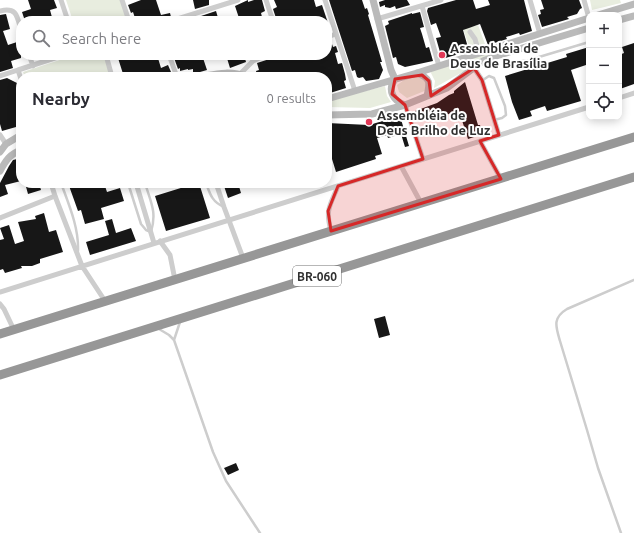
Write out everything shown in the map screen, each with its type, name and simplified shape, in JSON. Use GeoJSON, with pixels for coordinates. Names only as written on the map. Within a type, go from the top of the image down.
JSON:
{"type":"FeatureCollection","features":[{"type":"Feature","properties":{"kind":"highway"},"geometry":{"type":"LineString","coordinates":[[0,334],[634,137]]}},
{"type":"Feature","properties":{"kind":"highway","name":"BR-060"},"geometry":{"type":"LineString","coordinates":[[0,375],[634,177]]}},
{"type":"Feature","properties":{"kind":"street"},"geometry":{"type":"LineString","coordinates":[[61,0],[66,16]]}},
{"type":"Feature","properties":{"kind":"street"},"geometry":{"type":"LineString","coordinates":[[122,0],[127,16]]}},
{"type":"Feature","properties":{"kind":"street"},"geometry":{"type":"LineString","coordinates":[[186,16],[229,1],[238,0]]}},
{"type":"Feature","properties":{"kind":"street"},"geometry":{"type":"LineString","coordinates":[[266,0],[272,16]]}},
{"type":"Feature","properties":{"kind":"street"},"geometry":{"type":"LineString","coordinates":[[326,0],[331,16]]}},
{"type":"Feature","properties":{"kind":"street"},"geometry":{"type":"LineString","coordinates":[[373,0],[391,70],[395,79],[391,88],[392,94],[399,103],[405,105]]}},
{"type":"Feature","properties":{"kind":"street"},"geometry":{"type":"LineString","coordinates":[[377,19],[438,0]]}},
{"type":"Feature","properties":{"kind":"street"},"geometry":{"type":"LineString","coordinates":[[530,0],[540,34]]}},
{"type":"Feature","properties":{"kind":"street"},"geometry":{"type":"LineString","coordinates":[[584,0],[587,12]]}},
{"type":"Feature","properties":{"kind":"street"},"geometry":{"type":"LineString","coordinates":[[605,12],[625,3],[634,4]]}},
{"type":"Feature","properties":{"kind":"street"},"geometry":{"type":"LineString","coordinates":[[422,6],[439,66]]}},
{"type":"Feature","properties":{"kind":"street"},"geometry":{"type":"LineString","coordinates":[[0,11],[9,9],[17,16]]}},
{"type":"Feature","properties":{"kind":"street"},"geometry":{"type":"LineString","coordinates":[[622,19],[634,16]]}},
{"type":"Feature","properties":{"kind":"street"},"geometry":{"type":"LineString","coordinates":[[332,98],[586,19]]}},
{"type":"Feature","properties":{"kind":"street"},"geometry":{"type":"LineString","coordinates":[[332,20],[355,91]]}},
{"type":"Feature","properties":{"kind":"street"},"geometry":{"type":"LineString","coordinates":[[332,115],[372,114],[405,105],[447,88],[483,61],[586,29]]}},
{"type":"Feature","properties":{"kind":"street"},"geometry":{"type":"LineString","coordinates":[[470,32],[475,39],[479,53]]}},
{"type":"Feature","properties":{"kind":"street"},"geometry":{"type":"LineString","coordinates":[[332,35],[336,34]]}},
{"type":"Feature","properties":{"kind":"street"},"geometry":{"type":"LineString","coordinates":[[30,60],[32,66]]}},
{"type":"Feature","properties":{"kind":"street"},"geometry":{"type":"LineString","coordinates":[[0,76],[49,60]]}},
{"type":"Feature","properties":{"kind":"street"},"geometry":{"type":"LineString","coordinates":[[107,60],[111,72]]}},
{"type":"Feature","properties":{"kind":"street"},"geometry":{"type":"LineString","coordinates":[[171,60],[175,72]]}},
{"type":"Feature","properties":{"kind":"street"},"geometry":{"type":"LineString","coordinates":[[246,72],[253,60]]}},
{"type":"Feature","properties":{"kind":"street"},"geometry":{"type":"LineString","coordinates":[[474,68],[482,80],[499,135]]}},
{"type":"Feature","properties":{"kind":"street"},"geometry":{"type":"LineString","coordinates":[[417,73],[425,77],[428,81],[429,85],[427,96]]}},
{"type":"Feature","properties":{"kind":"street"},"geometry":{"type":"LineString","coordinates":[[622,97],[634,93]]}},
{"type":"Feature","properties":{"kind":"street"},"geometry":{"type":"LineString","coordinates":[[405,105],[423,159]]}},
{"type":"Feature","properties":{"kind":"street"},"geometry":{"type":"LineString","coordinates":[[332,188],[586,108]]}},
{"type":"Feature","properties":{"kind":"street"},"geometry":{"type":"LineString","coordinates":[[0,135],[6,144]]}},
{"type":"Feature","properties":{"kind":"street"},"geometry":{"type":"LineString","coordinates":[[0,152],[6,144],[16,138]]}},
{"type":"Feature","properties":{"kind":"street"},"geometry":{"type":"LineString","coordinates":[[480,141],[500,179]]}},
{"type":"Feature","properties":{"kind":"street"},"geometry":{"type":"LineString","coordinates":[[0,171],[6,160],[16,152]]}},
{"type":"Feature","properties":{"kind":"street"},"geometry":{"type":"LineString","coordinates":[[401,166],[421,203]]}},
{"type":"Feature","properties":{"kind":"street"},"geometry":{"type":"LineString","coordinates":[[331,231],[328,211],[338,186]]}},
{"type":"Feature","properties":{"kind":"street"},"geometry":{"type":"LineString","coordinates":[[53,188],[82,266],[105,301]]}},
{"type":"Feature","properties":{"kind":"street"},"geometry":{"type":"LineString","coordinates":[[138,188],[151,232],[157,242],[170,255],[175,280]]}},
{"type":"Feature","properties":{"kind":"street"},"geometry":{"type":"LineString","coordinates":[[218,188],[243,258]]}},
{"type":"Feature","properties":{"kind":"street"},"geometry":{"type":"LineString","coordinates":[[0,292],[332,188]]}},
{"type":"Feature","properties":{"kind":"street"},"geometry":{"type":"LineString","coordinates":[[0,218],[55,196]]}},
{"type":"Feature","properties":{"kind":"street"},"geometry":{"type":"LineString","coordinates":[[0,304],[14,330]]}},
{"type":"Feature","properties":{"kind":"lane"},"geometry":{"type":"LineString","coordinates":[[500,56],[507,60],[516,62],[529,60],[586,43]]}},
{"type":"Feature","properties":{"kind":"lane"},"geometry":{"type":"LineString","coordinates":[[482,80],[489,76],[494,78],[505,106],[506,114],[502,118],[494,120]]}},
{"type":"Feature","properties":{"kind":"lane"},"geometry":{"type":"LineString","coordinates":[[63,188],[75,224],[78,241],[78,256]]}},
{"type":"Feature","properties":{"kind":"lane"},"geometry":{"type":"LineString","coordinates":[[130,188],[141,224],[146,230],[151,232],[154,214],[146,188]]}},
{"type":"Feature","properties":{"kind":"lane"},"geometry":{"type":"LineString","coordinates":[[208,188],[212,198],[217,204],[224,207]]}},
{"type":"Feature","properties":{"kind":"lane"},"geometry":{"type":"LineString","coordinates":[[621,533],[598,468],[560,341],[556,322],[559,314],[567,309],[634,280]]}},
{"type":"Feature","properties":{"kind":"lane"},"geometry":{"type":"LineString","coordinates":[[174,340],[182,318]]}},
{"type":"Feature","properties":{"kind":"lane"},"geometry":{"type":"LineString","coordinates":[[155,326],[174,340],[213,452],[226,481],[260,533]]}},
{"type":"Feature","properties":{"kind":"highlighted area"},"geometry":{"type":"Polygon","coordinates":[[[474,68],[482,80],[499,135],[480,141],[501,179],[331,231],[328,211],[338,186],[423,159],[405,105],[392,94],[395,79],[422,75],[429,81],[431,96],[474,68]]]}},
{"type":"Feature","properties":{"kind":"shaded area"},"geometry":{"type":"Polygon","coordinates":[[[66,0],[120,0],[126,16],[71,16],[66,0]]]}},
{"type":"Feature","properties":{"kind":"shaded area"},"geometry":{"type":"Polygon","coordinates":[[[590,0],[620,0],[621,3],[592,10],[590,0]]]}},
{"type":"Feature","properties":{"kind":"shaded area"},"geometry":{"type":"Polygon","coordinates":[[[478,25],[485,44],[470,49],[463,29],[478,25]]]}},
{"type":"Feature","properties":{"kind":"shaded area"},"geometry":{"type":"Polygon","coordinates":[[[511,45],[434,88],[435,81],[430,71],[511,45]]]}},
{"type":"Feature","properties":{"kind":"shaded area"},"geometry":{"type":"Polygon","coordinates":[[[60,60],[107,60],[110,72],[23,72],[60,60]]]}},
{"type":"Feature","properties":{"kind":"shaded area"},"geometry":{"type":"Polygon","coordinates":[[[419,75],[425,80],[427,90],[407,98],[399,92],[397,85],[407,78],[419,75]]]}},
{"type":"Feature","properties":{"kind":"shaded area"},"geometry":{"type":"Polygon","coordinates":[[[385,86],[387,96],[391,102],[370,108],[332,107],[332,100],[385,86]]]}},
{"type":"Feature","properties":{"kind":"building"},"geometry":{"type":"Polygon","coordinates":[[[28,0],[54,0],[57,8],[50,10],[52,16],[23,16],[22,12],[31,9],[28,0]]]}},
{"type":"Feature","properties":{"kind":"building"},"geometry":{"type":"Polygon","coordinates":[[[141,0],[156,0],[161,15],[170,13],[171,16],[134,16],[133,12],[131,13],[128,5],[141,0]]]}},
{"type":"Feature","properties":{"kind":"building"},"geometry":{"type":"Polygon","coordinates":[[[193,0],[209,0],[209,5],[195,9],[193,0]]]}},
{"type":"Feature","properties":{"kind":"building"},"geometry":{"type":"Polygon","coordinates":[[[248,0],[248,2],[262,0],[265,11],[261,13],[262,16],[238,16],[235,6],[248,0]]]}},
{"type":"Feature","properties":{"kind":"building"},"geometry":{"type":"Polygon","coordinates":[[[274,0],[314,0],[316,7],[322,5],[326,16],[275,16],[273,9],[277,7],[274,0]]]}},
{"type":"Feature","properties":{"kind":"building"},"geometry":{"type":"Polygon","coordinates":[[[329,0],[362,0],[365,9],[367,8],[369,14],[368,15],[382,62],[380,62],[383,70],[379,79],[366,81],[363,77],[357,77],[355,70],[352,71],[329,0]]]}},
{"type":"Feature","properties":{"kind":"building"},"geometry":{"type":"Polygon","coordinates":[[[385,0],[407,0],[410,5],[396,9],[395,6],[390,8],[385,7],[385,5],[380,7],[379,2],[385,0]]]}},
{"type":"Feature","properties":{"kind":"building"},"geometry":{"type":"Polygon","coordinates":[[[456,0],[473,0],[476,9],[490,5],[488,0],[524,0],[532,31],[506,37],[507,39],[488,45],[480,24],[463,30],[469,51],[442,59],[436,38],[441,37],[436,23],[431,25],[427,11],[428,8],[456,0]]]}},
{"type":"Feature","properties":{"kind":"building"},"geometry":{"type":"Polygon","coordinates":[[[541,0],[579,0],[582,8],[577,14],[567,17],[569,19],[542,27],[538,15],[541,14],[540,10],[544,9],[541,0]]]}},
{"type":"Feature","properties":{"kind":"building"},"geometry":{"type":"Polygon","coordinates":[[[216,11],[218,16],[201,16],[216,11]]]}},
{"type":"Feature","properties":{"kind":"building"},"geometry":{"type":"Polygon","coordinates":[[[420,12],[424,27],[420,28],[426,48],[429,47],[433,61],[405,67],[398,64],[396,57],[393,58],[385,26],[389,24],[388,21],[412,13],[420,12]]]}},
{"type":"Feature","properties":{"kind":"building"},"geometry":{"type":"Polygon","coordinates":[[[6,14],[10,29],[3,31],[8,45],[16,42],[16,60],[11,61],[13,68],[0,72],[0,15],[6,14]]]}},
{"type":"Feature","properties":{"kind":"building"},"geometry":{"type":"Polygon","coordinates":[[[634,43],[634,84],[622,88],[622,54],[624,53],[622,47],[634,43]]]}},
{"type":"Feature","properties":{"kind":"building"},"geometry":{"type":"Polygon","coordinates":[[[332,44],[333,47],[336,46],[338,52],[335,53],[338,64],[342,63],[346,80],[344,81],[346,88],[332,92],[332,72],[256,72],[259,70],[257,63],[266,60],[332,60],[332,44]]]}},
{"type":"Feature","properties":{"kind":"building"},"geometry":{"type":"Polygon","coordinates":[[[586,48],[586,65],[571,70],[581,101],[547,111],[545,106],[530,111],[532,116],[519,120],[512,102],[505,76],[567,57],[566,54],[586,48]]]}},
{"type":"Feature","properties":{"kind":"building"},"geometry":{"type":"Polygon","coordinates":[[[119,60],[159,60],[161,68],[168,65],[171,72],[169,72],[122,72],[119,60]]]}},
{"type":"Feature","properties":{"kind":"building"},"geometry":{"type":"Polygon","coordinates":[[[175,60],[204,60],[207,70],[193,72],[193,69],[180,71],[180,68],[178,69],[175,60]]]}},
{"type":"Feature","properties":{"kind":"building"},"geometry":{"type":"Polygon","coordinates":[[[228,60],[245,60],[246,62],[230,68],[228,60]]]}},
{"type":"Feature","properties":{"kind":"building"},"geometry":{"type":"Polygon","coordinates":[[[7,78],[16,82],[16,127],[2,131],[0,124],[0,80],[7,78]]]}},
{"type":"Feature","properties":{"kind":"building"},"geometry":{"type":"Polygon","coordinates":[[[465,82],[478,125],[480,125],[483,134],[468,139],[459,111],[432,119],[430,112],[416,116],[415,111],[437,103],[454,93],[454,91],[465,82]]]}},
{"type":"Feature","properties":{"kind":"building"},"geometry":{"type":"Polygon","coordinates":[[[400,116],[409,146],[405,147],[401,134],[388,138],[387,135],[377,138],[382,154],[375,156],[376,159],[336,172],[332,159],[332,123],[369,125],[400,116]]]}},
{"type":"Feature","properties":{"kind":"building"},"geometry":{"type":"Polygon","coordinates":[[[16,159],[16,182],[5,185],[8,194],[0,197],[0,183],[13,160],[16,159]]]}},
{"type":"Feature","properties":{"kind":"building"},"geometry":{"type":"Polygon","coordinates":[[[26,188],[40,188],[41,190],[28,194],[26,188]]]}},
{"type":"Feature","properties":{"kind":"building"},"geometry":{"type":"Polygon","coordinates":[[[70,188],[106,188],[107,192],[120,188],[124,201],[101,208],[104,219],[85,224],[81,210],[78,211],[70,188]]]}},
{"type":"Feature","properties":{"kind":"building"},"geometry":{"type":"Polygon","coordinates":[[[181,188],[201,188],[210,218],[166,231],[155,196],[181,188]]]}},
{"type":"Feature","properties":{"kind":"building"},"geometry":{"type":"Polygon","coordinates":[[[225,188],[240,188],[241,193],[228,198],[225,188]]]}},
{"type":"Feature","properties":{"kind":"building"},"geometry":{"type":"Polygon","coordinates":[[[44,213],[49,232],[56,230],[63,252],[40,259],[40,263],[32,266],[21,266],[22,268],[5,273],[3,269],[0,270],[0,240],[4,239],[0,228],[9,225],[15,244],[24,241],[18,222],[36,219],[35,216],[44,213]]]}},
{"type":"Feature","properties":{"kind":"building"},"geometry":{"type":"Polygon","coordinates":[[[112,219],[116,233],[131,228],[136,241],[90,255],[86,242],[109,235],[105,221],[112,219]]]}},
{"type":"Feature","properties":{"kind":"building"},"geometry":{"type":"Polygon","coordinates":[[[385,316],[390,335],[379,338],[374,319],[385,316]]]}},
{"type":"Feature","properties":{"kind":"building"},"geometry":{"type":"Polygon","coordinates":[[[236,463],[239,470],[228,475],[224,468],[236,463]]]}},
{"type":"Feature","properties":{"kind":"place","name":"Assembléia de Deus de Brasília"},"geometry":{"type":"Point","coordinates":[442,55]}},
{"type":"Feature","properties":{"kind":"place","name":"Assembléia de Deus Brilho de Luz"},"geometry":{"type":"Point","coordinates":[369,122]}}]}
